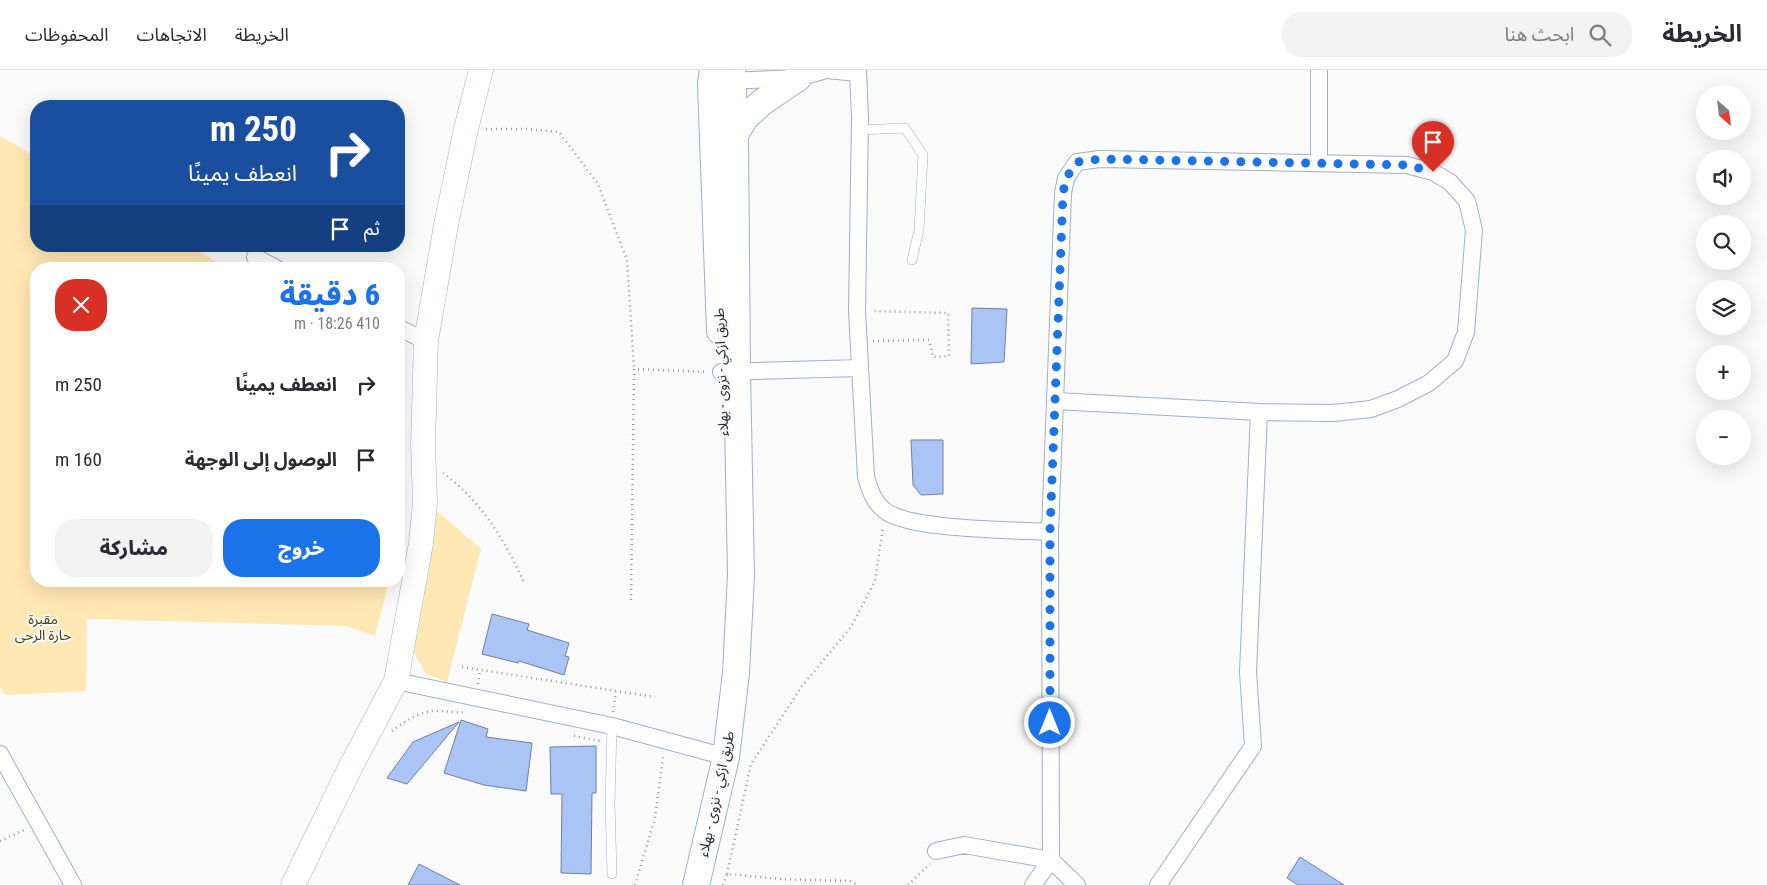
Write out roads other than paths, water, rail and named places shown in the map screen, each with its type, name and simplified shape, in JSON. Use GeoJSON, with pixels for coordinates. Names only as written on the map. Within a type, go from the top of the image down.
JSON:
{"type":"FeatureCollection","features":[{"type":"Feature","properties":{"kind":"main road","name":"طريق ازكي - نزوى - بهلاء"},"geometry":{"type":"LineString","coordinates":[[696,885],[726,757],[736,673],[727,570],[729,372],[735,135],[722,76]]}},
{"type":"Feature","properties":{"kind":"main road","name":"طريق ازكي - نزوى - بهلاء"},"geometry":{"type":"LineString","coordinates":[[722,76],[729,372]]}},
{"type":"Feature","properties":{"kind":"main road"},"geometry":{"type":"LineString","coordinates":[[735,135],[745,118],[761,103],[798,78]]}},
{"type":"Feature","properties":{"kind":"street"},"geometry":{"type":"LineString","coordinates":[[293,885],[350,768],[396,681],[421,544],[425,502],[426,341],[446,225],[466,129],[481,70]]}},
{"type":"Feature","properties":{"kind":"street"},"geometry":{"type":"LineString","coordinates":[[722,76],[798,78],[826,70],[858,71],[860,130],[857,311],[866,477],[872,497],[885,512],[902,519],[924,524],[1050,532]]}},
{"type":"Feature","properties":{"kind":"street"},"geometry":{"type":"LineString","coordinates":[[1319,70],[1320,163]]}},
{"type":"Feature","properties":{"kind":"street"},"geometry":{"type":"LineString","coordinates":[[1033,885],[1051,860],[1050,532],[1063,193],[1066,178],[1077,162],[1100,159],[1407,165],[1433,172],[1450,182],[1467,201],[1474,230],[1466,332],[1455,361],[1430,383],[1398,400],[1371,409],[1333,413],[1259,412],[1056,401]]}},
{"type":"Feature","properties":{"kind":"street"},"geometry":{"type":"LineString","coordinates":[[255,257],[265,262]]}},
{"type":"Feature","properties":{"kind":"street"},"geometry":{"type":"LineString","coordinates":[[405,331],[426,341]]}},
{"type":"Feature","properties":{"kind":"street"},"geometry":{"type":"LineString","coordinates":[[729,372],[860,368]]}},
{"type":"Feature","properties":{"kind":"street"},"geometry":{"type":"LineString","coordinates":[[1158,885],[1253,746],[1248,672],[1259,412]]}},
{"type":"Feature","properties":{"kind":"street"},"geometry":{"type":"LineString","coordinates":[[396,681],[612,726],[726,757]]}},
{"type":"Feature","properties":{"kind":"street"},"geometry":{"type":"LineString","coordinates":[[0,754],[73,885]]}},
{"type":"Feature","properties":{"kind":"street"},"geometry":{"type":"LineString","coordinates":[[936,851],[964,845],[1051,860],[1077,885]]}},
{"type":"Feature","properties":{"kind":"lane"},"geometry":{"type":"LineString","coordinates":[[860,130],[905,128],[923,155],[919,230],[912,260]]}},
{"type":"Feature","properties":{"kind":"lane"},"geometry":{"type":"LineString","coordinates":[[612,726],[612,874]]}},
{"type":"Feature","properties":{"kind":"park label","name":"مقبرة حارة الرحى"},"geometry":{"type":"Point","coordinates":[43,628]}}]}
